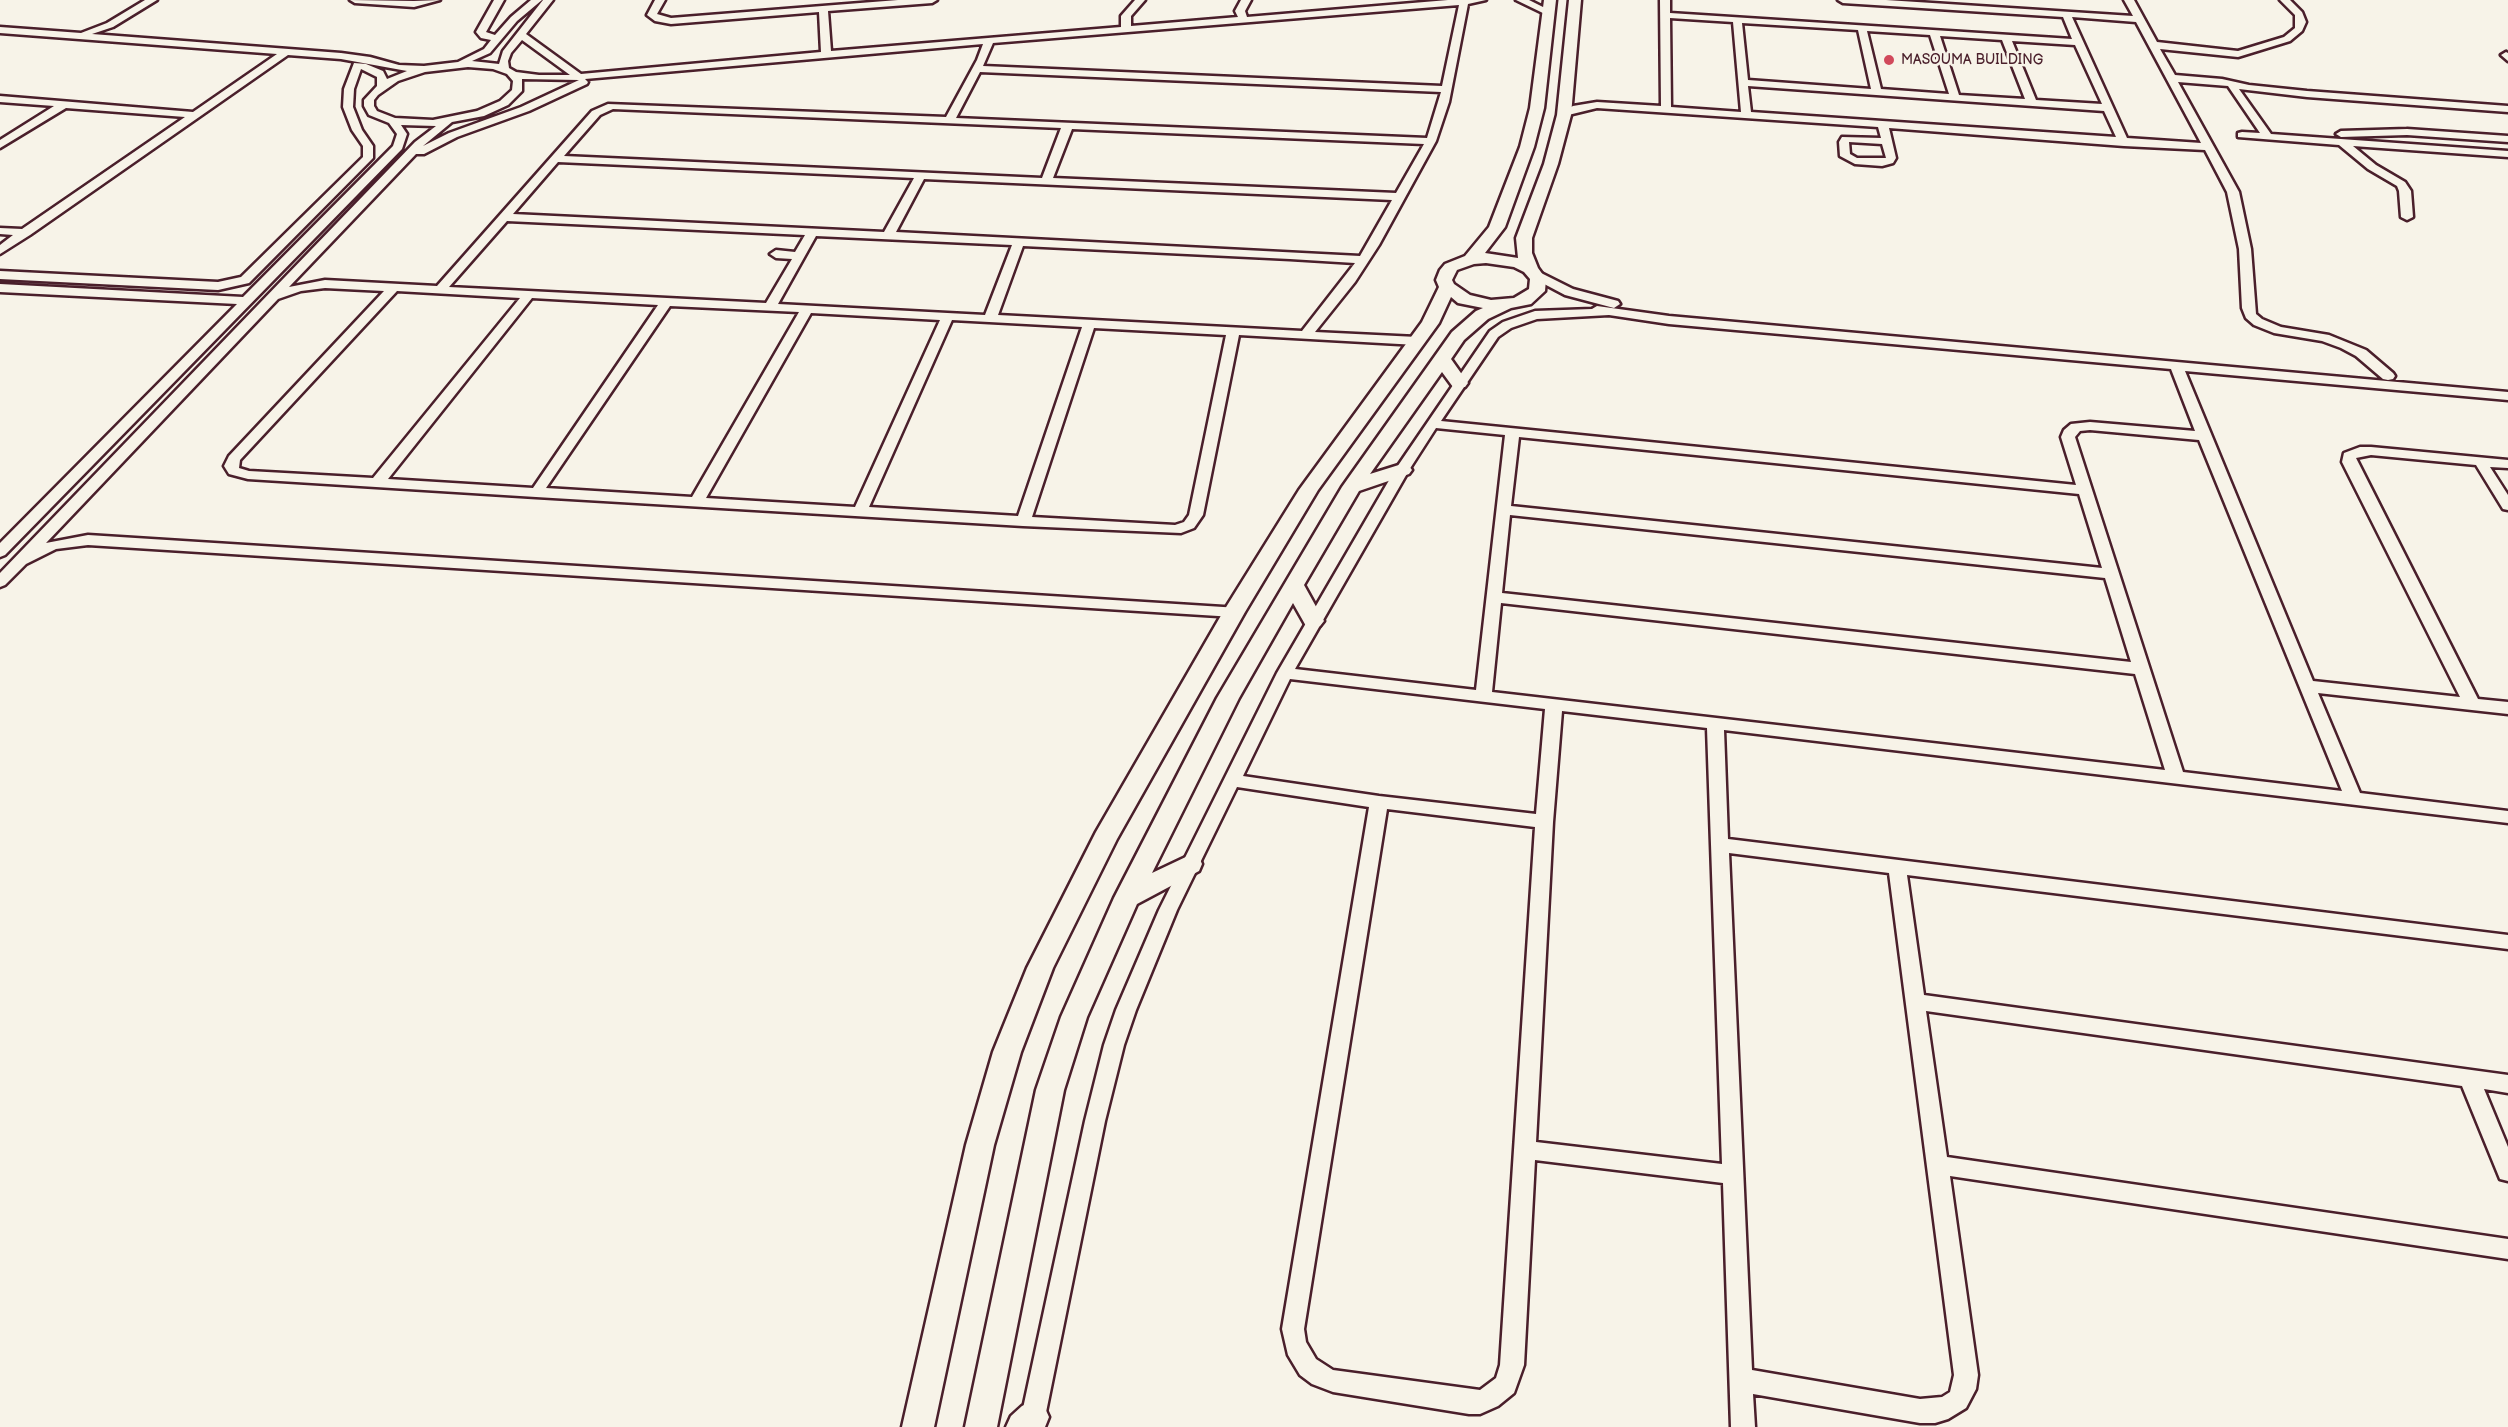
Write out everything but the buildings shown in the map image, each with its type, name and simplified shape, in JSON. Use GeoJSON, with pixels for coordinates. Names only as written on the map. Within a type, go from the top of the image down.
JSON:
{"type":"FeatureCollection","features":[{"type":"Feature","properties":{"kind":"street"},"geometry":{"type":"LineString","coordinates":[[73,35],[97,30],[152,0]]}},
{"type":"Feature","properties":{"kind":"street"},"geometry":{"type":"LineString","coordinates":[[118,39],[116,32],[165,0]]}},
{"type":"Feature","properties":{"kind":"street"},"geometry":{"type":"LineString","coordinates":[[355,0],[414,4],[435,0]]}},
{"type":"Feature","properties":{"kind":"street"},"geometry":{"type":"LineString","coordinates":[[504,69],[504,57],[548,0]]}},
{"type":"Feature","properties":{"kind":"street"},"geometry":{"type":"LineString","coordinates":[[660,0],[652,15],[666,21],[932,0]]}},
{"type":"Feature","properties":{"kind":"street"},"geometry":{"type":"LineString","coordinates":[[1126,29],[1126,16],[1140,0]]}},
{"type":"Feature","properties":{"kind":"street"},"geometry":{"type":"LineString","coordinates":[[1244,20],[1240,12],[1246,0]]}},
{"type":"Feature","properties":{"kind":"street"},"geometry":{"type":"LineString","coordinates":[[0,36],[282,55],[352,57],[398,68],[424,69],[454,64],[482,64],[504,69],[514,75],[581,79],[751,67],[811,57],[1481,0]]}},
{"type":"Feature","properties":{"kind":"street"},"geometry":{"type":"LineString","coordinates":[[1471,259],[1489,240],[1497,227],[1527,147],[1537,108],[1549,6],[1521,0]]}},
{"type":"Feature","properties":{"kind":"street"},"geometry":{"type":"LineString","coordinates":[[981,1427],[1050,1090],[1074,1017],[1127,897],[1228,698],[1352,487],[1442,358],[1465,329],[1482,315],[1525,300],[1537,291],[1539,285],[1524,253],[1524,238],[1548,173],[1564,115],[1575,0]]}},
{"type":"Feature","properties":{"kind":"street"},"geometry":{"type":"LineString","coordinates":[[1665,0],[1666,109]]}},
{"type":"Feature","properties":{"kind":"street"},"geometry":{"type":"LineString","coordinates":[[1843,0],[2139,19]]}},
{"type":"Feature","properties":{"kind":"street"},"geometry":{"type":"LineString","coordinates":[[2129,0],[2233,192],[2245,249],[2250,315],[2258,322],[2278,330],[2325,338],[2345,345],[2361,354],[2388,376]]}},
{"type":"Feature","properties":{"kind":"street"},"geometry":{"type":"LineString","coordinates":[[2154,45],[2232,53],[2250,52],[2287,39],[2299,29],[2300,14],[2285,0]]}},
{"type":"Feature","properties":{"kind":"street"},"geometry":{"type":"LineString","coordinates":[[1306,335],[1351,279],[1373,245],[1431,141],[1441,115],[1464,1]]}},
{"type":"Feature","properties":{"kind":"street"},"geometry":{"type":"LineString","coordinates":[[498,39],[481,34],[485,22],[497,3],[534,3]]}},
{"type":"Feature","properties":{"kind":"street"},"geometry":{"type":"LineString","coordinates":[[454,64],[481,54],[498,39],[514,19],[534,3]]}},
{"type":"Feature","properties":{"kind":"street"},"geometry":{"type":"LineString","coordinates":[[823,9],[826,56]]}},
{"type":"Feature","properties":{"kind":"street"},"geometry":{"type":"LineString","coordinates":[[2066,14],[2124,143]]}},
{"type":"Feature","properties":{"kind":"street"},"geometry":{"type":"LineString","coordinates":[[1665,15],[2079,42]]}},
{"type":"Feature","properties":{"kind":"street"},"geometry":{"type":"LineString","coordinates":[[1737,20],[1746,115]]}},
{"type":"Feature","properties":{"kind":"street"},"geometry":{"type":"LineString","coordinates":[[114,22],[126,24]]}},
{"type":"Feature","properties":{"kind":"street"},"geometry":{"type":"LineString","coordinates":[[1862,28],[1877,92]]}},
{"type":"Feature","properties":{"kind":"street"},"geometry":{"type":"LineString","coordinates":[[0,30],[282,55],[357,65],[379,74],[382,77],[382,86]]}},
{"type":"Feature","properties":{"kind":"street"},"geometry":{"type":"LineString","coordinates":[[1934,33],[1955,97]]}},
{"type":"Feature","properties":{"kind":"street"},"geometry":{"type":"LineString","coordinates":[[520,34],[581,79]]}},
{"type":"Feature","properties":{"kind":"street"},"geometry":{"type":"LineString","coordinates":[[2006,38],[2032,103]]}},
{"type":"Feature","properties":{"kind":"street"},"geometry":{"type":"LineString","coordinates":[[950,119],[989,41]]}},
{"type":"Feature","properties":{"kind":"street"},"geometry":{"type":"LineString","coordinates":[[0,250],[282,55]]}},
{"type":"Feature","properties":{"kind":"street"},"geometry":{"type":"LineString","coordinates":[[0,275],[218,286],[235,284],[249,278],[368,158],[368,146],[357,130],[348,107],[347,95],[357,65]]}},
{"type":"Feature","properties":{"kind":"street"},"geometry":{"type":"LineString","coordinates":[[424,69],[382,86],[369,100],[373,113],[393,121],[418,124],[448,122],[486,111],[512,96],[544,86],[581,79]]}},
{"type":"Feature","properties":{"kind":"street"},"geometry":{"type":"LineString","coordinates":[[977,69],[1447,89]]}},
{"type":"Feature","properties":{"kind":"street"},"geometry":{"type":"LineString","coordinates":[[512,96],[519,85],[514,75]]}},
{"type":"Feature","properties":{"kind":"street"},"geometry":{"type":"LineString","coordinates":[[2171,78],[2307,94],[2508,109]]}},
{"type":"Feature","properties":{"kind":"street"},"geometry":{"type":"LineString","coordinates":[[403,161],[453,135],[525,109],[581,79]]}},
{"type":"Feature","properties":{"kind":"street"},"geometry":{"type":"LineString","coordinates":[[1743,83],[2109,108]]}},
{"type":"Feature","properties":{"kind":"street"},"geometry":{"type":"LineString","coordinates":[[2231,84],[2268,137]]}},
{"type":"Feature","properties":{"kind":"street"},"geometry":{"type":"LineString","coordinates":[[1566,90],[1578,98],[1597,105]]}},
{"type":"Feature","properties":{"kind":"street"},"geometry":{"type":"LineString","coordinates":[[0,99],[195,115]]}},
{"type":"Feature","properties":{"kind":"street"},"geometry":{"type":"LineString","coordinates":[[0,145],[65,104]]}},
{"type":"Feature","properties":{"kind":"street"},"geometry":{"type":"LineString","coordinates":[[1564,115],[1577,108],[1597,105],[2124,143],[2209,147]]}},
{"type":"Feature","properties":{"kind":"street"},"geometry":{"type":"LineString","coordinates":[[440,290],[597,112],[612,106],[1431,141]]}},
{"type":"Feature","properties":{"kind":"street"},"geometry":{"type":"LineString","coordinates":[[0,552],[398,147],[402,135],[393,121]]}},
{"type":"Feature","properties":{"kind":"street"},"geometry":{"type":"LineString","coordinates":[[0,582],[403,161],[428,136],[448,122]]}},
{"type":"Feature","properties":{"kind":"street"},"geometry":{"type":"LineString","coordinates":[[1046,181],[1068,125]]}},
{"type":"Feature","properties":{"kind":"street"},"geometry":{"type":"LineString","coordinates":[[1883,125],[1887,141]]}},
{"type":"Feature","properties":{"kind":"street"},"geometry":{"type":"LineString","coordinates":[[2301,139],[2350,133],[2397,132],[2508,140]]}},
{"type":"Feature","properties":{"kind":"street"},"geometry":{"type":"LineString","coordinates":[[2242,135],[2508,154]]}},
{"type":"Feature","properties":{"kind":"street"},"geometry":{"type":"LineString","coordinates":[[2342,142],[2372,167],[2401,184],[2405,191],[2407,217]]}},
{"type":"Feature","properties":{"kind":"street"},"geometry":{"type":"LineString","coordinates":[[556,159],[1400,197]]}},
{"type":"Feature","properties":{"kind":"street"},"geometry":{"type":"LineString","coordinates":[[889,234],[921,175]]}},
{"type":"Feature","properties":{"kind":"street"},"geometry":{"type":"LineString","coordinates":[[504,216],[1362,260]]}},
{"type":"Feature","properties":{"kind":"street"},"geometry":{"type":"LineString","coordinates":[[0,231],[26,232]]}},
{"type":"Feature","properties":{"kind":"street"},"geometry":{"type":"LineString","coordinates":[[771,306],[813,231]]}},
{"type":"Feature","properties":{"kind":"street"},"geometry":{"type":"LineString","coordinates":[[990,319],[1019,241]]}},
{"type":"Feature","properties":{"kind":"street"},"geometry":{"type":"LineString","coordinates":[[776,254],[800,256]]}},
{"type":"Feature","properties":{"kind":"street"},"geometry":{"type":"LineString","coordinates":[[2508,387],[1670,311],[1590,299],[1559,288],[1503,259],[1471,259],[1451,267],[1444,280],[1447,287],[1464,299],[1484,304],[1561,305],[1669,321],[2508,396]]}},
{"type":"Feature","properties":{"kind":"street"},"geometry":{"type":"LineString","coordinates":[[300,270],[310,279],[325,284]]}},
{"type":"Feature","properties":{"kind":"street"},"geometry":{"type":"LineString","coordinates":[[274,296],[299,288],[325,284],[1417,341]]}},
{"type":"Feature","properties":{"kind":"street"},"geometry":{"type":"LineString","coordinates":[[394,287],[234,459],[231,466],[234,471],[243,475],[1169,531],[1183,528],[1194,522],[1233,332]]}},
{"type":"Feature","properties":{"kind":"street"},"geometry":{"type":"LineString","coordinates":[[918,1427],[980,1145],[993,1097],[1023,1009],[1058,930],[1106,838],[1234,612],[1309,490],[1436,314],[1447,287]]}},
{"type":"Feature","properties":{"kind":"street"},"geometry":{"type":"LineString","coordinates":[[0,288],[246,301]]}},
{"type":"Feature","properties":{"kind":"street"},"geometry":{"type":"LineString","coordinates":[[377,483],[530,294]]}},
{"type":"Feature","properties":{"kind":"street"},"geometry":{"type":"LineString","coordinates":[[536,493],[666,302]]}},
{"type":"Feature","properties":{"kind":"street"},"geometry":{"type":"LineString","coordinates":[[696,502],[808,308]]}},
{"type":"Feature","properties":{"kind":"street"},"geometry":{"type":"LineString","coordinates":[[1029,1424],[1114,1045],[1147,958],[1190,864],[1285,673],[1402,470],[1494,334],[1525,317],[1546,313],[1608,312]]}},
{"type":"Feature","properties":{"kind":"street"},"geometry":{"type":"LineString","coordinates":[[860,512],[947,316]]}},
{"type":"Feature","properties":{"kind":"street"},"geometry":{"type":"LineString","coordinates":[[1023,522],[1089,324]]}},
{"type":"Feature","properties":{"kind":"street"},"geometry":{"type":"LineString","coordinates":[[1442,358],[1459,383]]}},
{"type":"Feature","properties":{"kind":"street"},"geometry":{"type":"LineString","coordinates":[[2177,367],[2354,799]]}},
{"type":"Feature","properties":{"kind":"street"},"geometry":{"type":"LineString","coordinates":[[1432,424],[1512,434],[2085,490]]}},
{"type":"Feature","properties":{"kind":"street"},"geometry":{"type":"LineString","coordinates":[[2176,778],[2068,437],[2076,427],[2090,426],[2204,436]]}},
{"type":"Feature","properties":{"kind":"street"},"geometry":{"type":"LineString","coordinates":[[1483,698],[1512,434]]}},
{"type":"Feature","properties":{"kind":"street"},"geometry":{"type":"LineString","coordinates":[[2472,704],[2349,462],[2349,456],[2360,451],[2371,451],[2508,464]]}},
{"type":"Feature","properties":{"kind":"street"},"geometry":{"type":"LineString","coordinates":[[2480,461],[2508,506]]}},
{"type":"Feature","properties":{"kind":"street"},"geometry":{"type":"LineString","coordinates":[[1352,487],[1402,470]]}},
{"type":"Feature","properties":{"kind":"street"},"geometry":{"type":"LineString","coordinates":[[1504,510],[2111,574]]}},
{"type":"Feature","properties":{"kind":"street"},"geometry":{"type":"LineString","coordinates":[[61,516],[72,532],[88,540]]}},
{"type":"Feature","properties":{"kind":"street"},"geometry":{"type":"LineString","coordinates":[[20,561],[53,545],[88,540],[1234,612]]}},
{"type":"Feature","properties":{"kind":"street"},"geometry":{"type":"LineString","coordinates":[[1293,584],[1313,621]]}},
{"type":"Feature","properties":{"kind":"street"},"geometry":{"type":"LineString","coordinates":[[1494,597],[2142,669]]}},
{"type":"Feature","properties":{"kind":"street"},"geometry":{"type":"LineString","coordinates":[[1285,673],[2508,817]]}},
{"type":"Feature","properties":{"kind":"street"},"geometry":{"type":"LineString","coordinates":[[2308,686],[2508,708]]}},
{"type":"Feature","properties":{"kind":"street"},"geometry":{"type":"LineString","coordinates":[[1379,802],[1293,1329],[1300,1355],[1308,1367],[1320,1376],[1333,1381],[1468,1402],[1490,1398],[1499,1392],[1510,1375],[1512,1365],[1544,822],[1554,706]]}},
{"type":"Feature","properties":{"kind":"street"},"geometry":{"type":"LineString","coordinates":[[1715,725],[1743,1427]]}},
{"type":"Feature","properties":{"kind":"street"},"geometry":{"type":"LineString","coordinates":[[1231,780],[1379,802],[1544,822]]}},
{"type":"Feature","properties":{"kind":"street"},"geometry":{"type":"LineString","coordinates":[[1720,844],[2508,942]]}},
{"type":"Feature","properties":{"kind":"street"},"geometry":{"type":"LineString","coordinates":[[1127,897],[1190,864]]}},
{"type":"Feature","properties":{"kind":"street"},"geometry":{"type":"LineString","coordinates":[[1741,1380],[1920,1411],[1935,1411],[1948,1407],[1958,1400],[1964,1389],[1966,1375],[1897,867]]}},
{"type":"Feature","properties":{"kind":"street"},"geometry":{"type":"LineString","coordinates":[[1916,1002],[2508,1084]]}},
{"type":"Feature","properties":{"kind":"street"},"geometry":{"type":"LineString","coordinates":[[2469,1078],[2508,1172]]}},
{"type":"Feature","properties":{"kind":"street"},"geometry":{"type":"LineString","coordinates":[[1525,1150],[1732,1175]]}},
{"type":"Feature","properties":{"kind":"street"},"geometry":{"type":"LineString","coordinates":[[1937,1165],[2508,1249]]}},
{"type":"Feature","properties":{"kind":"place","name":"MASOUMA BUILDING"},"geometry":{"type":"Point","coordinates":[1889,60]}}]}
